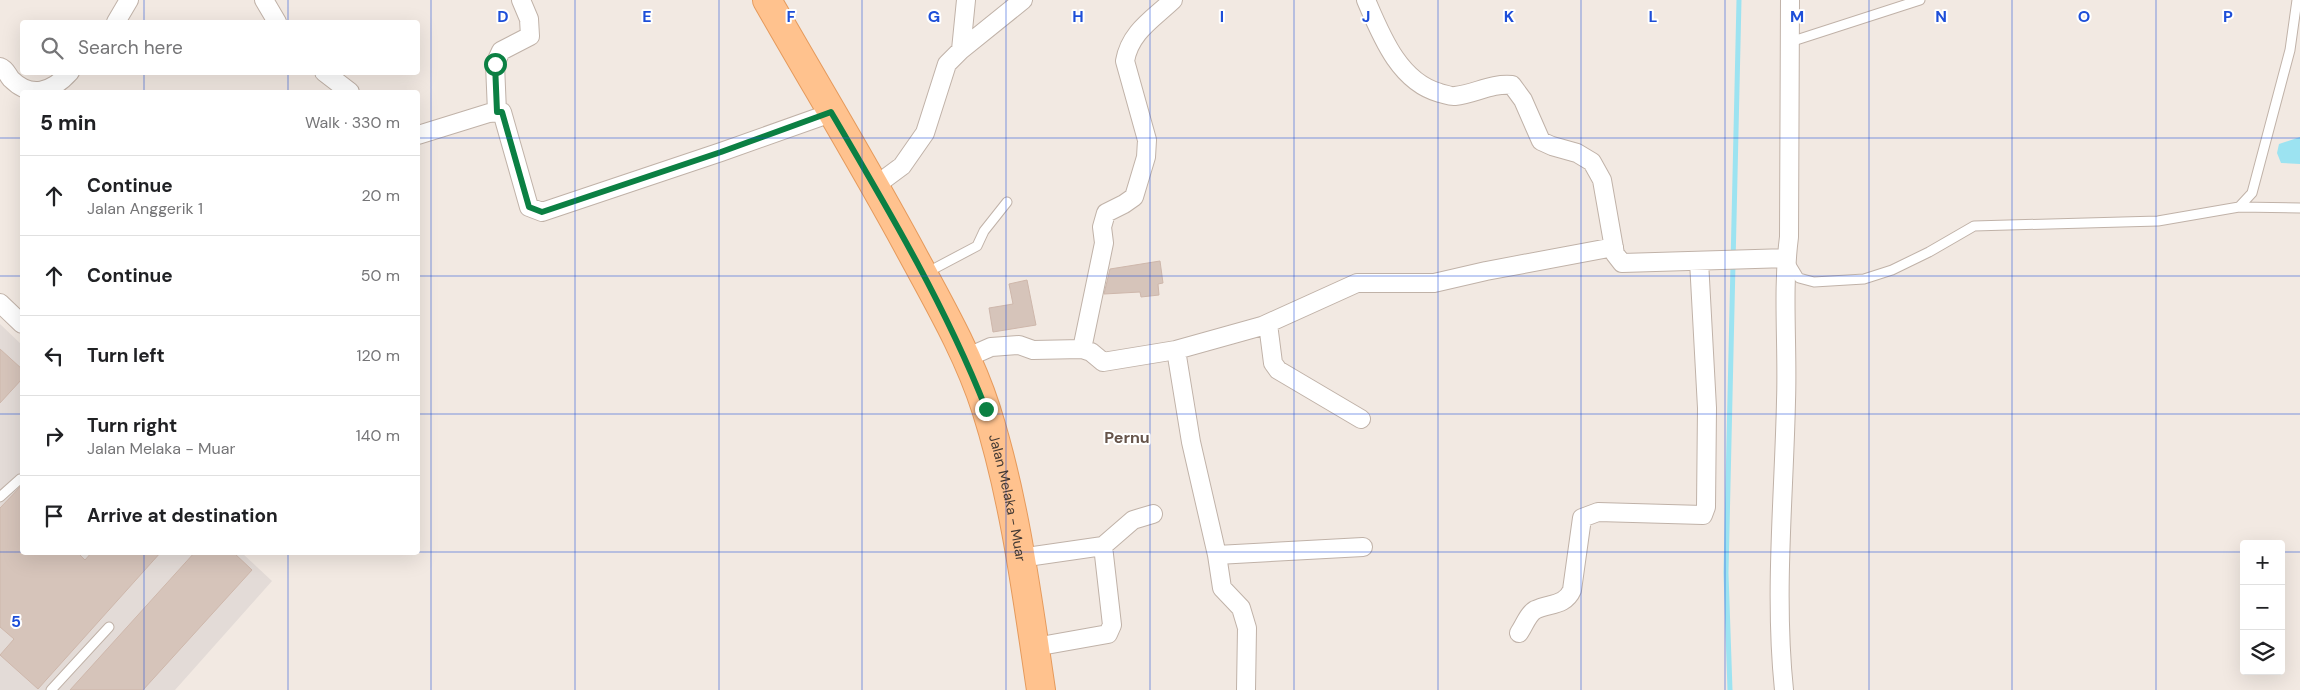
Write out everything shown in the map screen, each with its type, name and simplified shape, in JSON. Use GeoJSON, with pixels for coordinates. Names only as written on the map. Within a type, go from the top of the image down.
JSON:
{"type":"FeatureCollection","features":[{"type":"Feature","properties":{"kind":"main road","name":"Jalan Melaka - Muar"},"geometry":{"type":"LineString","coordinates":[[767,0],[875,186],[931,271],[978,353],[986,409],[1005,482],[1020,558],[1042,690]]}},
{"type":"Feature","properties":{"kind":"street"},"geometry":{"type":"LineString","coordinates":[[117,20],[129,0]]}},
{"type":"Feature","properties":{"kind":"street"},"geometry":{"type":"LineString","coordinates":[[264,0],[276,20]]}},
{"type":"Feature","properties":{"kind":"street"},"geometry":{"type":"LineString","coordinates":[[497,112],[495,64],[501,51],[530,36],[530,19],[521,0]]}},
{"type":"Feature","properties":{"kind":"street"},"geometry":{"type":"LineString","coordinates":[[961,50],[966,0]]}},
{"type":"Feature","properties":{"kind":"street"},"geometry":{"type":"LineString","coordinates":[[875,186],[902,166],[924,133],[947,64],[961,50],[1023,0]]}},
{"type":"Feature","properties":{"kind":"street"},"geometry":{"type":"LineString","coordinates":[[1082,349],[1104,243],[1102,227],[1106,213],[1134,197],[1139,186],[1146,157],[1147,140],[1125,61],[1127,48],[1133,37],[1174,0]]}},
{"type":"Feature","properties":{"kind":"street"},"geometry":{"type":"LineString","coordinates":[[1366,0],[1382,38],[1408,75],[1430,90],[1454,96],[1499,84],[1512,85],[1523,100],[1541,141],[1552,146],[1577,152],[1592,162],[1602,180],[1615,254],[1622,263],[1786,258]]}},
{"type":"Feature","properties":{"kind":"street"},"geometry":{"type":"LineString","coordinates":[[1784,690],[1780,657],[1780,585],[1787,371],[1786,258],[1789,237],[1790,0]]}},
{"type":"Feature","properties":{"kind":"street"},"geometry":{"type":"LineString","coordinates":[[0,67],[26,90]]}},
{"type":"Feature","properties":{"kind":"street"},"geometry":{"type":"LineString","coordinates":[[44,90],[54,88],[67,75]]}},
{"type":"Feature","properties":{"kind":"street"},"geometry":{"type":"LineString","coordinates":[[328,75],[347,90]]}},
{"type":"Feature","properties":{"kind":"street"},"geometry":{"type":"LineString","coordinates":[[420,134],[502,112],[529,207],[542,212],[712,156],[831,112]]}},
{"type":"Feature","properties":{"kind":"street"},"geometry":{"type":"LineString","coordinates":[[978,353],[1019,345],[1033,350],[1082,349],[1104,362],[1176,350],[1268,324],[1357,283],[1434,283],[1486,271],[1614,247]]}},
{"type":"Feature","properties":{"kind":"street"},"geometry":{"type":"LineString","coordinates":[[1519,633],[1530,614],[1569,598],[1572,590],[1582,518],[1598,512],[1704,515],[1706,507],[1707,260]]}},
{"type":"Feature","properties":{"kind":"street"},"geometry":{"type":"LineString","coordinates":[[0,303],[20,322]]}},
{"type":"Feature","properties":{"kind":"street"},"geometry":{"type":"LineString","coordinates":[[1268,324],[1273,363],[1278,370],[1361,419]]}},
{"type":"Feature","properties":{"kind":"street"},"geometry":{"type":"LineString","coordinates":[[1176,350],[1191,442],[1217,555],[1222,588],[1241,608],[1247,628],[1246,690]]}},
{"type":"Feature","properties":{"kind":"street"},"geometry":{"type":"LineString","coordinates":[[1020,558],[1104,546],[1133,520],[1153,514]]}},
{"type":"Feature","properties":{"kind":"street"},"geometry":{"type":"LineString","coordinates":[[1035,647],[1108,634],[1112,625],[1104,546]]}},
{"type":"Feature","properties":{"kind":"street"},"geometry":{"type":"LineString","coordinates":[[1217,555],[1364,547]]}},
{"type":"Feature","properties":{"kind":"lane"},"geometry":{"type":"LineString","coordinates":[[1790,42],[1920,0]]}},
{"type":"Feature","properties":{"kind":"lane"},"geometry":{"type":"LineString","coordinates":[[2239,207],[2252,193],[2290,50],[2297,0]]}},
{"type":"Feature","properties":{"kind":"lane"},"geometry":{"type":"LineString","coordinates":[[931,271],[977,246],[984,231],[1007,202]]}},
{"type":"Feature","properties":{"kind":"lane"},"geometry":{"type":"LineString","coordinates":[[1786,258],[1800,278],[1814,282],[1848,281],[1864,279],[1892,270],[1974,226],[2158,221],[2239,207],[2300,208]]}},
{"type":"Feature","properties":{"kind":"lane"},"geometry":{"type":"LineString","coordinates":[[0,497],[20,479]]}},
{"type":"Feature","properties":{"kind":"lane"},"geometry":{"type":"LineString","coordinates":[[52,690],[109,627]]}},
{"type":"Feature","properties":{"kind":"shaded area"},"geometry":{"type":"Polygon","coordinates":[[[0,324],[20,343],[20,555],[244,555],[272,581],[175,690],[0,690],[0,324]]]}},
{"type":"Feature","properties":{"kind":"water"},"geometry":{"type":"Polygon","coordinates":[[[2300,137],[2300,164],[2281,163],[2277,153],[2279,144],[2300,137]]]}},
{"type":"Feature","properties":{"kind":"building"},"geometry":{"type":"Polygon","coordinates":[[[1160,261],[1163,283],[1158,284],[1159,295],[1141,297],[1140,292],[1104,294],[1110,269],[1160,261]]]}},
{"type":"Feature","properties":{"kind":"building"},"geometry":{"type":"Polygon","coordinates":[[[1027,280],[1036,325],[993,332],[989,308],[1013,304],[1009,284],[1027,280]]]}},
{"type":"Feature","properties":{"kind":"building"},"geometry":{"type":"Polygon","coordinates":[[[0,349],[20,367],[20,381],[0,403],[0,349]]]}},
{"type":"Feature","properties":{"kind":"building"},"geometry":{"type":"Polygon","coordinates":[[[20,487],[20,555],[80,555],[85,560],[89,555],[158,555],[38,689],[0,655],[14,639],[0,627],[0,508],[20,487]]]}},
{"type":"Feature","properties":{"kind":"building"},"geometry":{"type":"Polygon","coordinates":[[[192,555],[236,555],[252,570],[143,690],[70,690],[192,555]]]}},
{"type":"Feature","properties":{"kind":"waterway"},"geometry":{"type":"LineString","coordinates":[[1730,690],[1726,573],[1739,0]]}},
{"type":"Feature","properties":{"kind":"district","name":"Pernu"},"geometry":{"type":"Point","coordinates":[1127,437]}},
{"type":"Feature","properties":{"kind":"route"},"geometry":{"type":"LineString","coordinates":[[495,64],[497,112],[502,112],[529,207],[542,212],[721,152],[831,112],[927,281],[966,358],[986,409]]}}]}
